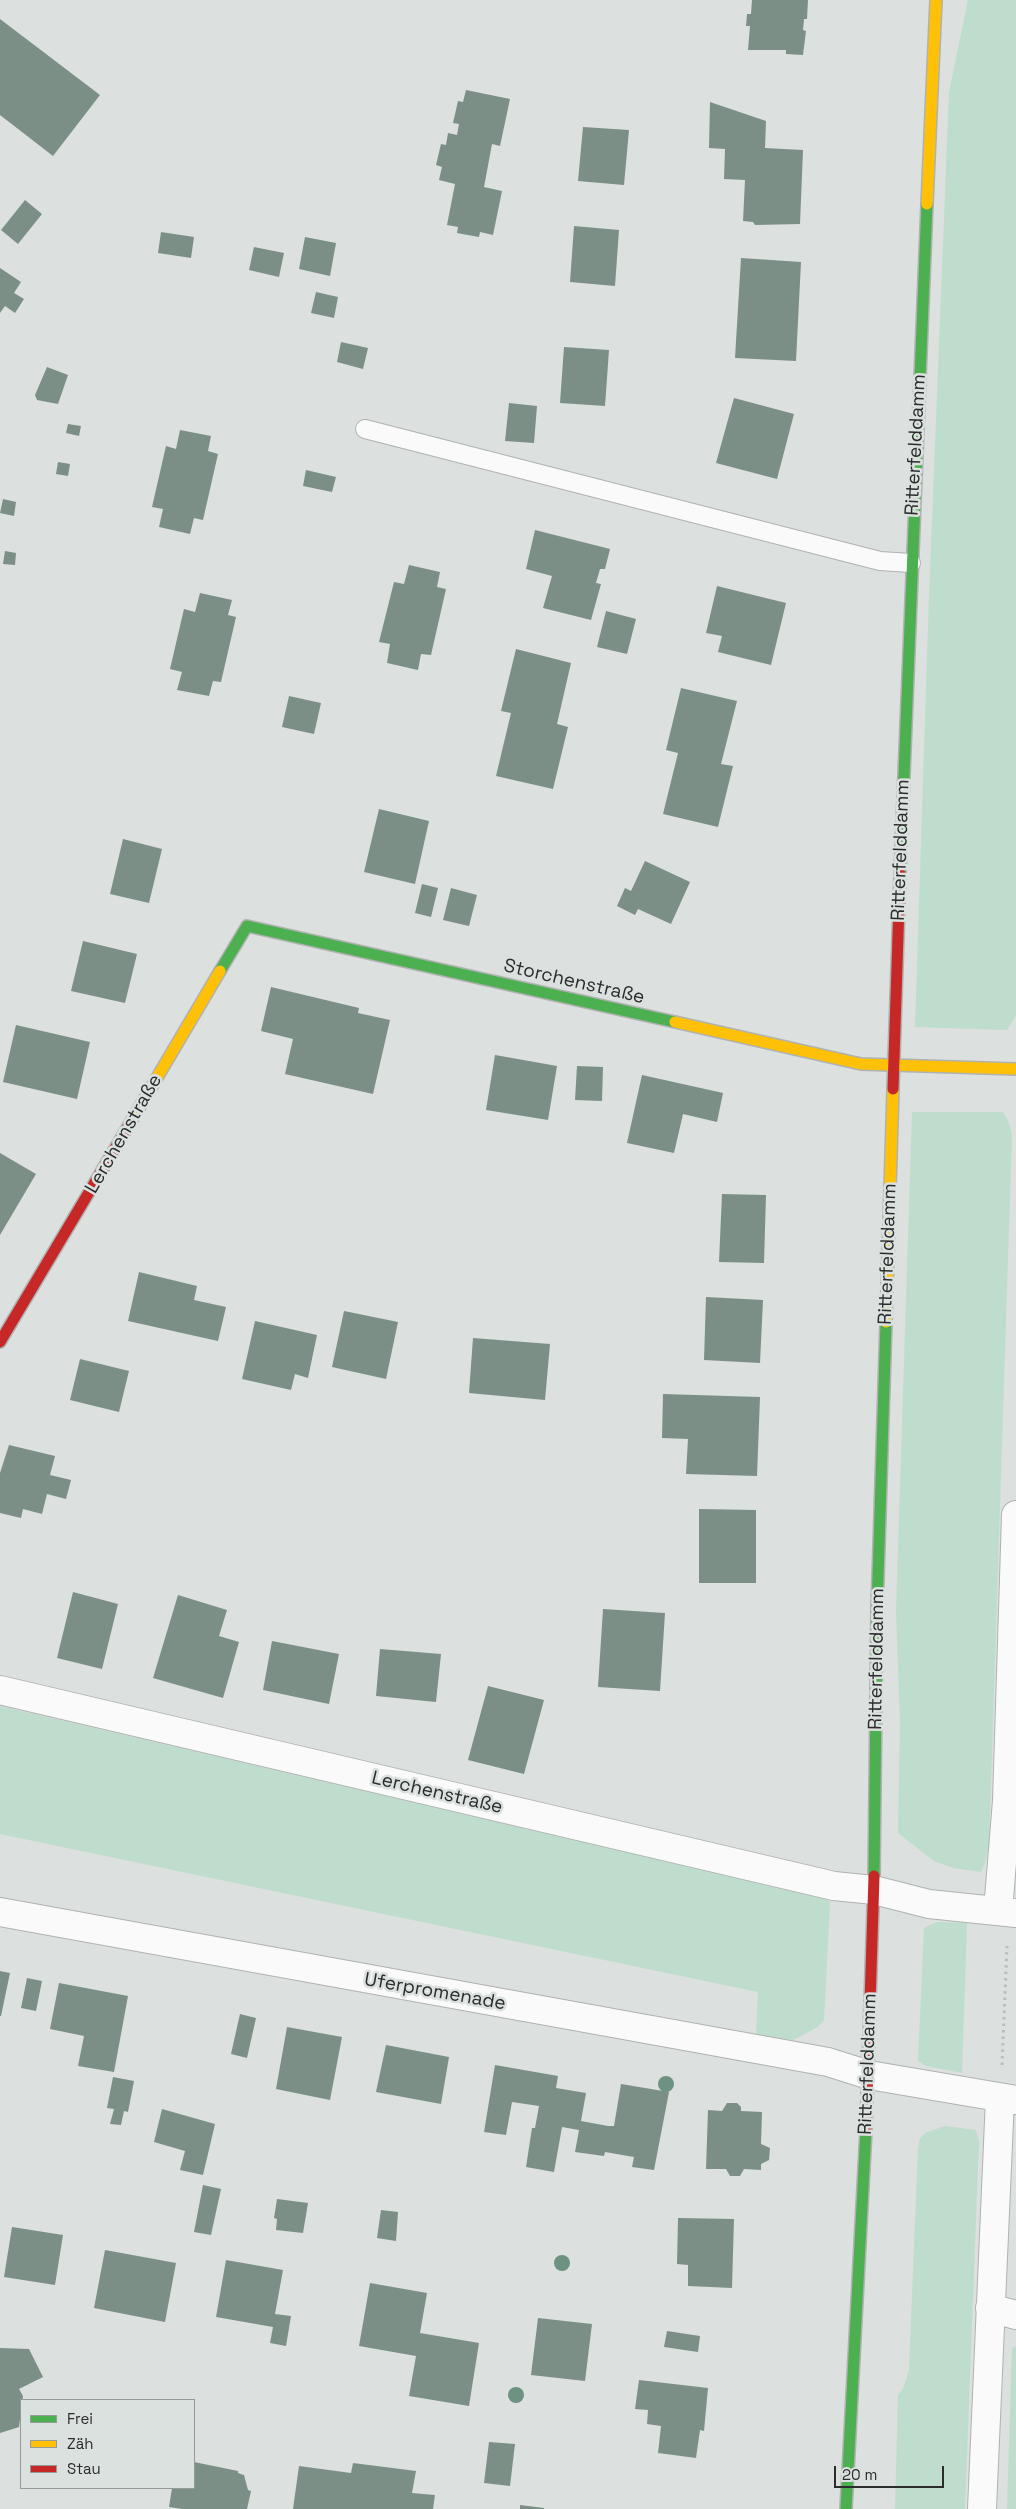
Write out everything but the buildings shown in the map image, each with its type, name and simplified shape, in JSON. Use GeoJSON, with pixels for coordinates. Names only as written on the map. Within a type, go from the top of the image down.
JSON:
{"type":"FeatureCollection","features":[{"type":"Feature","properties":{"kind":"main road","name":"Ritterfelddamm"},"geometry":{"type":"LineString","coordinates":[[846,2509],[869,2075],[874,1890],[877,1609],[910,563],[936,0]]}},
{"type":"Feature","properties":{"kind":"main road","name":"Storchenstraße"},"geometry":{"type":"LineString","coordinates":[[247,926],[861,1064],[1016,1069]]}},
{"type":"Feature","properties":{"kind":"main road","name":"Lerchenstraße"},"geometry":{"type":"LineString","coordinates":[[0,1342],[247,926]]}},
{"type":"Feature","properties":{"kind":"street"},"geometry":{"type":"LineString","coordinates":[[1008,1912],[1007,1802],[1016,1515]]}},
{"type":"Feature","properties":{"kind":"street","name":"Lerchenstraße"},"geometry":{"type":"LineString","coordinates":[[0,1690],[834,1886],[874,1890],[929,1904],[1008,1912]]}},
{"type":"Feature","properties":{"kind":"street","name":"Uferpromenade"},"geometry":{"type":"LineString","coordinates":[[0,1912],[828,2062],[869,2075],[1008,2099]]}},
{"type":"Feature","properties":{"kind":"street"},"geometry":{"type":"LineString","coordinates":[[982,2509],[990,2308],[1008,2099]]}},
{"type":"Feature","properties":{"kind":"street"},"geometry":{"type":"LineString","coordinates":[[990,2308],[1016,2315]]}},
{"type":"Feature","properties":{"kind":"lane"},"geometry":{"type":"LineString","coordinates":[[365,429],[880,561],[910,563]]}},
{"type":"Feature","properties":{"kind":"path"},"geometry":{"type":"LineString","coordinates":[[1008,1912],[1008,2099]]}},
{"type":"Feature","properties":{"kind":"green space"},"geometry":{"type":"Polygon","coordinates":[[[968,0],[1016,0],[1016,1015],[1007,1030],[915,1027],[929,596],[949,92],[968,0]]]}},
{"type":"Feature","properties":{"kind":"green space"},"geometry":{"type":"Polygon","coordinates":[[[912,1112],[1003,1112],[1009,1123],[1012,1135],[989,1845],[981,1872],[953,1868],[934,1861],[898,1833],[900,1723],[896,1612],[912,1112]]]}},
{"type":"Feature","properties":{"kind":"green space"},"geometry":{"type":"Polygon","coordinates":[[[0,1706],[825,1898],[830,1902],[824,2020],[818,2027],[793,2040],[756,2035],[758,1992],[0,1834],[0,1706]]]}},
{"type":"Feature","properties":{"kind":"green space"},"geometry":{"type":"Polygon","coordinates":[[[937,1922],[967,1923],[962,2073],[926,2066],[918,2061],[924,1928],[937,1922]]]}},
{"type":"Feature","properties":{"kind":"green space"},"geometry":{"type":"Polygon","coordinates":[[[945,2126],[976,2130],[979,2141],[965,2509],[895,2509],[898,2395],[903,2389],[909,2370],[918,2148],[920,2138],[925,2133],[945,2126]]]}},
{"type":"Feature","properties":{"kind":"green space"},"geometry":{"type":"Polygon","coordinates":[[[1016,2346],[1016,2509],[1007,2509],[1012,2348],[1016,2346]]]}},
{"type":"Feature","properties":{"kind":"traffic: fast"},"geometry":{"type":"LineString","coordinates":[[900,874],[927,204]]}},
{"type":"Feature","properties":{"kind":"traffic: fast"},"geometry":{"type":"LineString","coordinates":[[220,971],[247,926],[675,1022]]}},
{"type":"Feature","properties":{"kind":"traffic: fast"},"geometry":{"type":"LineString","coordinates":[[874,1876],[877,1609],[886,1322]]}},
{"type":"Feature","properties":{"kind":"traffic: fast"},"geometry":{"type":"LineString","coordinates":[[846,2509],[866,2130]]}},
{"type":"Feature","properties":{"kind":"traffic: slow"},"geometry":{"type":"LineString","coordinates":[[927,204],[936,0]]}},
{"type":"Feature","properties":{"kind":"traffic: slow"},"geometry":{"type":"LineString","coordinates":[[129,1125],[220,971]]}},
{"type":"Feature","properties":{"kind":"traffic: slow"},"geometry":{"type":"LineString","coordinates":[[675,1022],[861,1064],[1016,1069]]}},
{"type":"Feature","properties":{"kind":"traffic: slow"},"geometry":{"type":"LineString","coordinates":[[886,1322],[893,1089]]}},
{"type":"Feature","properties":{"kind":"traffic: jam"},"geometry":{"type":"LineString","coordinates":[[893,1089],[900,874]]}},
{"type":"Feature","properties":{"kind":"traffic: jam"},"geometry":{"type":"LineString","coordinates":[[0,1342],[129,1125]]}},
{"type":"Feature","properties":{"kind":"traffic: jam"},"geometry":{"type":"LineString","coordinates":[[866,2130],[874,1876]]}}]}
